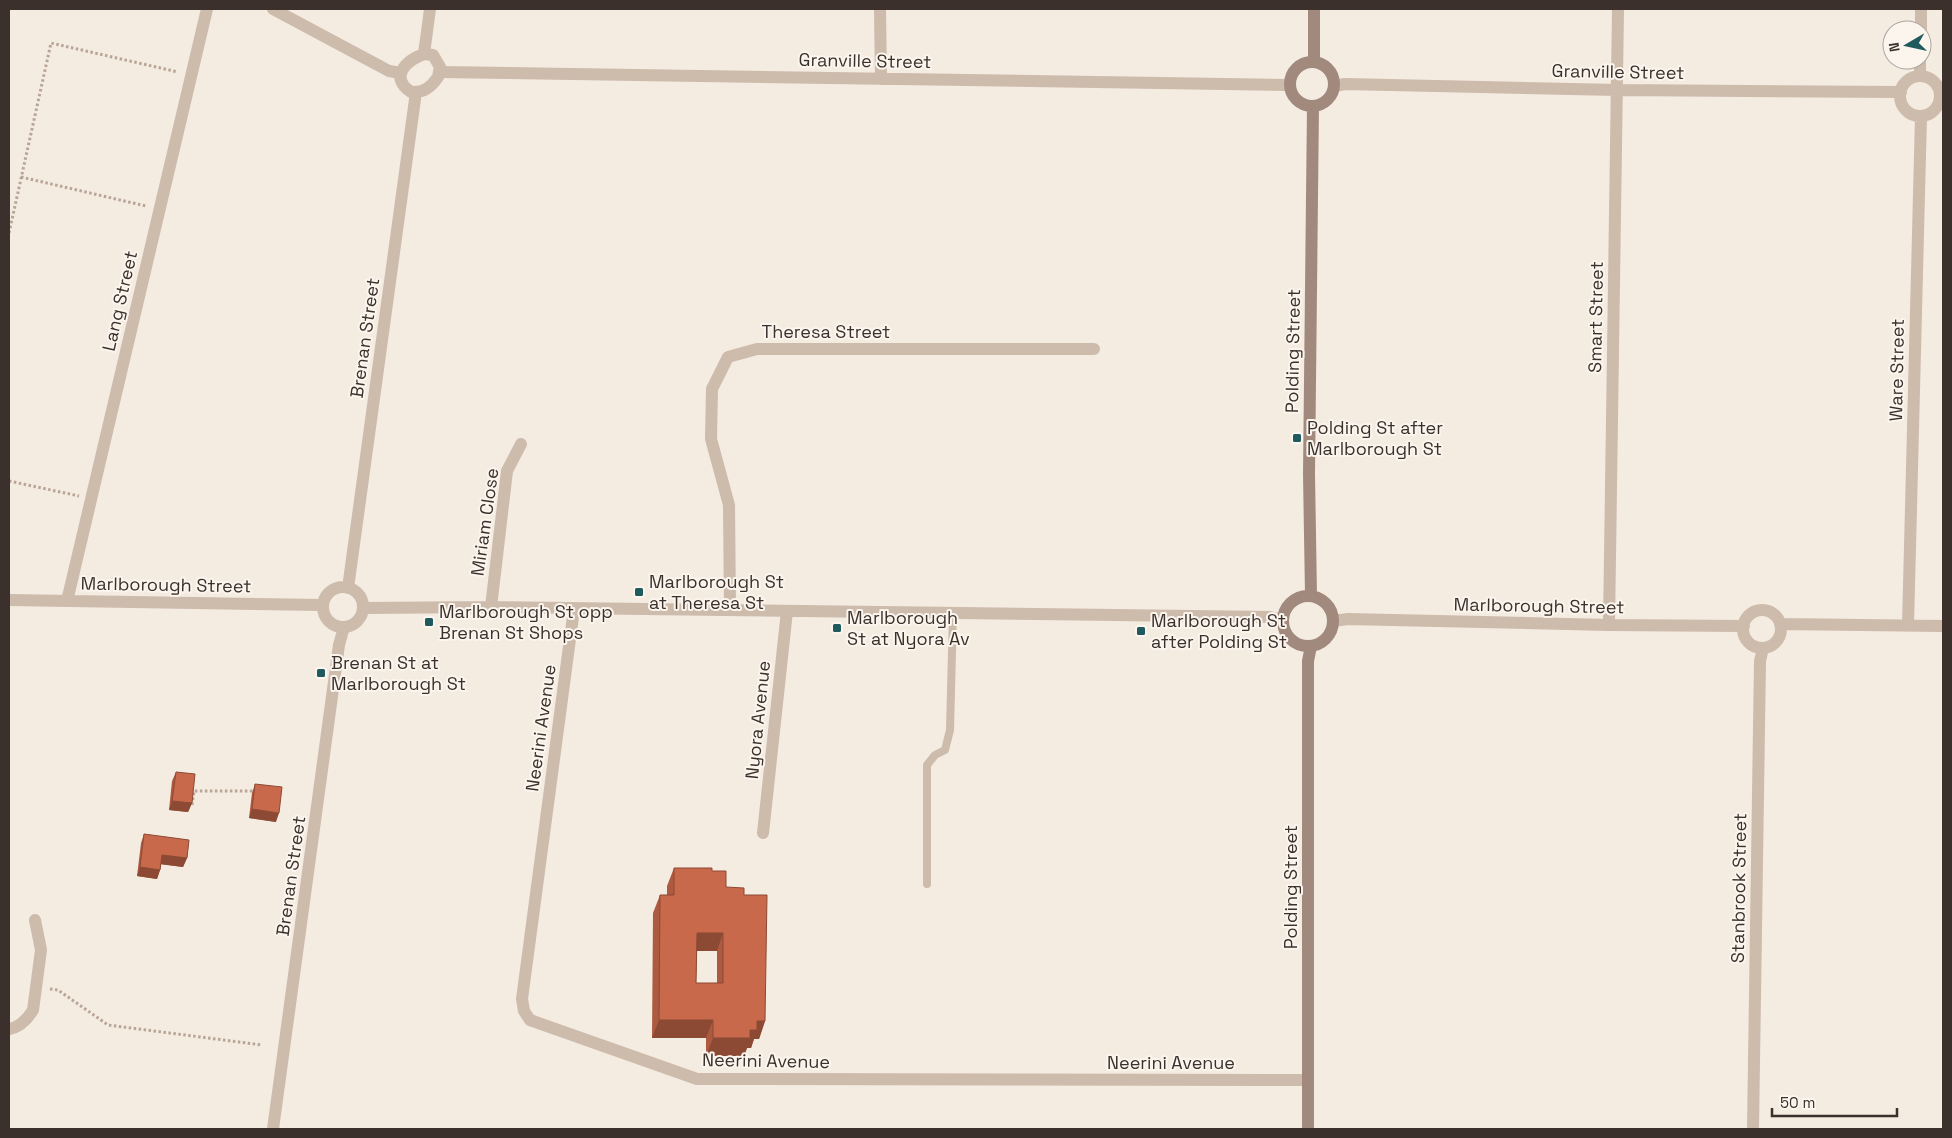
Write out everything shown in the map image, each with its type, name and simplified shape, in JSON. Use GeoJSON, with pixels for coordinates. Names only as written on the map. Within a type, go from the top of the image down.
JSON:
{"type":"FeatureCollection","features":[{"type":"Feature","properties":{"kind":"main road"},"geometry":{"type":"LineString","coordinates":[[1314,9],[1314,62]]}},
{"type":"Feature","properties":{"kind":"main road"},"geometry":{"type":"LineString","coordinates":[[1314,62],[1323,64],[1329,70],[1334,86],[1327,100],[1313,106],[1304,105],[1297,100],[1292,94],[1290,85],[1291,76],[1297,68],[1305,63],[1314,62]]}},
{"type":"Feature","properties":{"kind":"main road","name":"Polding Street"},"geometry":{"type":"LineString","coordinates":[[1311,595],[1309,474],[1313,106]]}},
{"type":"Feature","properties":{"kind":"main road"},"geometry":{"type":"LineString","coordinates":[[1311,595],[1320,598],[1327,604],[1332,612],[1333,621],[1332,630],[1327,638],[1311,646],[1300,645],[1291,639],[1285,631],[1283,620],[1285,610],[1292,602],[1300,596],[1311,595]]}},
{"type":"Feature","properties":{"kind":"main road","name":"Polding Street"},"geometry":{"type":"LineString","coordinates":[[1308,1129],[1308,661],[1311,646]]}},
{"type":"Feature","properties":{"kind":"street","name":"Lang Street"},"geometry":{"type":"LineString","coordinates":[[67,601],[207,9]]}},
{"type":"Feature","properties":{"kind":"street"},"geometry":{"type":"LineString","coordinates":[[273,9],[389,71],[401,72]]}},
{"type":"Feature","properties":{"kind":"street"},"geometry":{"type":"LineString","coordinates":[[424,54],[430,9]]}},
{"type":"Feature","properties":{"kind":"street"},"geometry":{"type":"LineString","coordinates":[[880,9],[881,79]]}},
{"type":"Feature","properties":{"kind":"street","name":"Smart Street"},"geometry":{"type":"LineString","coordinates":[[1609,625],[1618,9]]}},
{"type":"Feature","properties":{"kind":"street"},"geometry":{"type":"LineString","coordinates":[[424,54],[436,58],[440,67],[438,77],[430,88],[416,92],[406,89],[401,78],[401,72],[404,66],[414,58],[424,54]]}},
{"type":"Feature","properties":{"kind":"street"},"geometry":{"type":"LineString","coordinates":[[1920,70],[1920,76]]}},
{"type":"Feature","properties":{"kind":"street","name":"Granville Street"},"geometry":{"type":"LineString","coordinates":[[439,72],[1290,85]]}},
{"type":"Feature","properties":{"kind":"street"},"geometry":{"type":"LineString","coordinates":[[1920,76],[1933,80],[1942,98],[1935,110],[1930,114],[1921,116],[1906,110],[1902,105],[1901,92],[1908,80],[1920,76]]}},
{"type":"Feature","properties":{"kind":"street","name":"Granville Street"},"geometry":{"type":"LineString","coordinates":[[1334,86],[1345,84],[1617,90],[1901,92]]}},
{"type":"Feature","properties":{"kind":"street","name":"Brenan Street"},"geometry":{"type":"LineString","coordinates":[[348,588],[416,92]]}},
{"type":"Feature","properties":{"kind":"street","name":"Ware Street"},"geometry":{"type":"LineString","coordinates":[[1908,625],[1921,116]]}},
{"type":"Feature","properties":{"kind":"street","name":"Theresa Street"},"geometry":{"type":"LineString","coordinates":[[730,610],[729,505],[711,438],[712,389],[728,357],[757,349],[1094,350]]}},
{"type":"Feature","properties":{"kind":"street","name":"Miriam Close"},"geometry":{"type":"LineString","coordinates":[[491,607],[507,471],[521,444]]}},
{"type":"Feature","properties":{"kind":"street"},"geometry":{"type":"LineString","coordinates":[[339,588],[348,588],[358,594],[363,602],[363,608],[357,622],[344,627],[335,625],[328,619],[323,610],[324,604],[330,592],[339,588]]}},
{"type":"Feature","properties":{"kind":"street","name":"Marlborough Street"},"geometry":{"type":"LineString","coordinates":[[9,600],[324,604]]}},
{"type":"Feature","properties":{"kind":"street"},"geometry":{"type":"LineString","coordinates":[[363,608],[491,607],[1270,617],[1283,620]]}},
{"type":"Feature","properties":{"kind":"street","name":"Neerini Avenue"},"geometry":{"type":"LineString","coordinates":[[574,609],[522,999],[524,1011],[530,1020],[697,1079],[1308,1080]]}},
{"type":"Feature","properties":{"kind":"street"},"geometry":{"type":"LineString","coordinates":[[1762,610],[1773,614],[1780,624],[1780,635],[1774,644],[1763,648],[1758,647],[1748,641],[1745,636],[1744,626],[1750,615],[1762,610]]}},
{"type":"Feature","properties":{"kind":"street","name":"Nyora Avenue"},"geometry":{"type":"LineString","coordinates":[[764,833],[787,612]]}},
{"type":"Feature","properties":{"kind":"street","name":"Marlborough Street"},"geometry":{"type":"LineString","coordinates":[[1333,621],[1744,626]]}},
{"type":"Feature","properties":{"kind":"street"},"geometry":{"type":"LineString","coordinates":[[1780,624],[1943,626]]}},
{"type":"Feature","properties":{"kind":"street","name":"Brenan Street"},"geometry":{"type":"LineString","coordinates":[[273,1129],[339,645],[344,627]]}},
{"type":"Feature","properties":{"kind":"street","name":"Stanbrook Street"},"geometry":{"type":"LineString","coordinates":[[1753,1129],[1760,670],[1763,648]]}},
{"type":"Feature","properties":{"kind":"street"},"geometry":{"type":"LineString","coordinates":[[9,1029],[14,1028],[28,1018],[33,1010],[41,950],[35,920]]}},
{"type":"Feature","properties":{"kind":"lane"},"geometry":{"type":"LineString","coordinates":[[927,884],[927,765],[935,755],[945,750],[950,730],[953,613]]}},
{"type":"Feature","properties":{"kind":"path"},"geometry":{"type":"LineString","coordinates":[[9,233],[51,43],[191,75]]}},
{"type":"Feature","properties":{"kind":"path"},"geometry":{"type":"LineString","coordinates":[[21,177],[159,209]]}},
{"type":"Feature","properties":{"kind":"path"},"geometry":{"type":"LineString","coordinates":[[9,481],[91,499]]}},
{"type":"Feature","properties":{"kind":"path"},"geometry":{"type":"LineString","coordinates":[[192,805],[194,791],[256,791]]}},
{"type":"Feature","properties":{"kind":"path"},"geometry":{"type":"LineString","coordinates":[[50,988],[58,990],[108,1025],[262,1045]]}},
{"type":"Feature","properties":{"kind":"building"},"geometry":{"type":"Polygon","coordinates":[[[176,772],[195,774],[192,803],[172,801],[176,772]]]}},
{"type":"Feature","properties":{"kind":"building"},"geometry":{"type":"Polygon","coordinates":[[[255,784],[282,787],[279,813],[252,809],[255,784]]]}},
{"type":"Feature","properties":{"kind":"building"},"geometry":{"type":"Polygon","coordinates":[[[144,834],[189,840],[187,858],[162,855],[160,870],[140,867],[144,834]]]}},
{"type":"Feature","properties":{"kind":"building"},"geometry":{"type":"Polygon","coordinates":[[[674,868],[712,868],[712,871],[726,871],[726,887],[744,888],[744,895],[767,895],[765,1021],[757,1021],[757,1030],[750,1030],[750,1038],[713,1038],[713,1020],[659,1020],[660,895],[674,895],[674,868]],[[697,933],[696,983],[723,983],[723,933],[697,933]]]}},
{"type":"Feature","properties":{"kind":"place","name":"Polding St after Marlborough St"},"geometry":{"type":"Point","coordinates":[1297,438]}},
{"type":"Feature","properties":{"kind":"place","name":"Marlborough St at Theresa St"},"geometry":{"type":"Point","coordinates":[639,592]}},
{"type":"Feature","properties":{"kind":"place","name":"Marlborough St opp Brenan St Shops"},"geometry":{"type":"Point","coordinates":[429,622]}},
{"type":"Feature","properties":{"kind":"place","name":"Marlborough St at Nyora Av"},"geometry":{"type":"Point","coordinates":[837,628]}},
{"type":"Feature","properties":{"kind":"place","name":"Marlborough St after Polding St"},"geometry":{"type":"Point","coordinates":[1141,631]}},
{"type":"Feature","properties":{"kind":"place","name":"Brenan St at Marlborough St"},"geometry":{"type":"Point","coordinates":[321,673]}}]}
